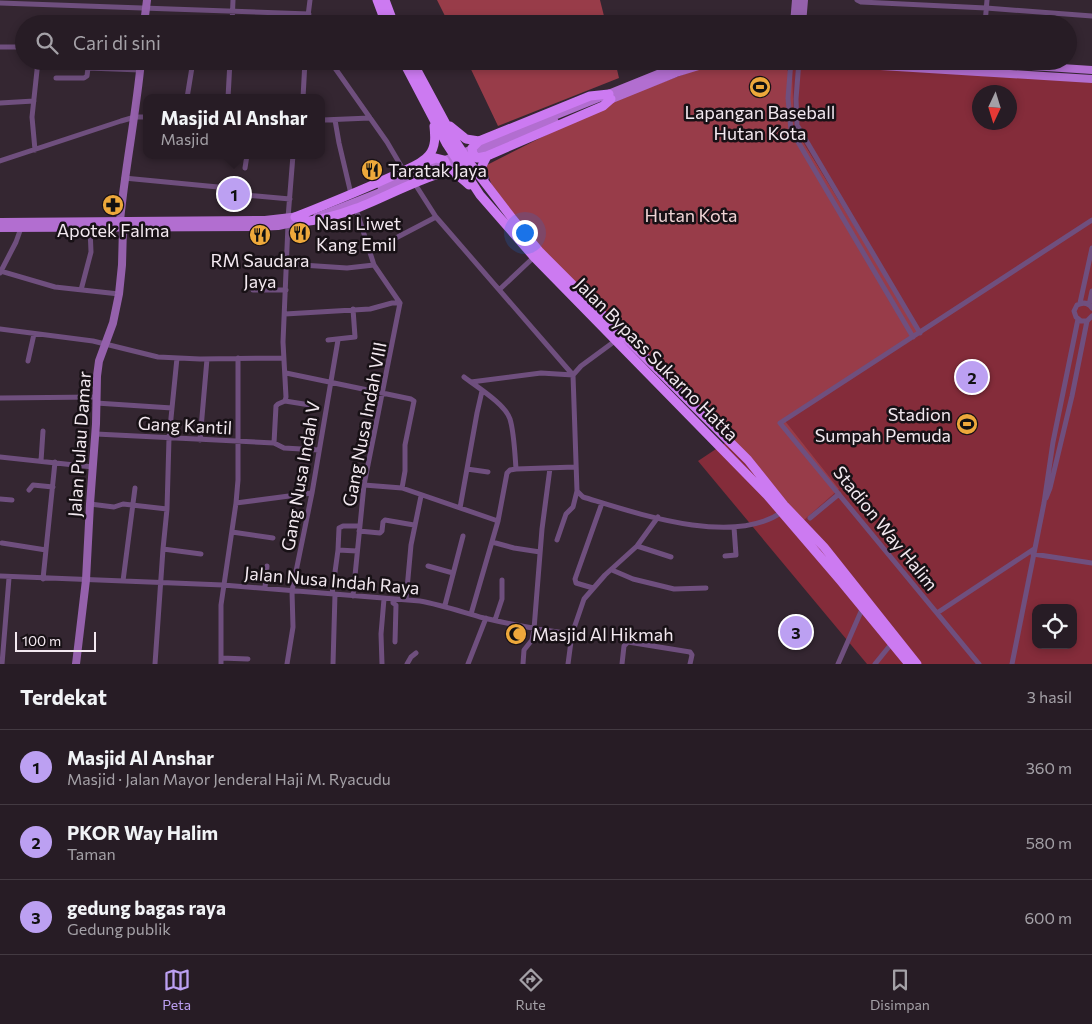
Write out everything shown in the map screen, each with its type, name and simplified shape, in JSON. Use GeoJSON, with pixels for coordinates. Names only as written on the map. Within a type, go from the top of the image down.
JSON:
{"type":"FeatureCollection","features":[{"type":"Feature","properties":{"kind":"highway"},"geometry":{"type":"LineString","coordinates":[[377,0],[383,15]]}},
{"type":"Feature","properties":{"kind":"highway"},"geometry":{"type":"LineString","coordinates":[[385,0],[391,15]]}},
{"type":"Feature","properties":{"kind":"highway","name":"Jalan Bypass Sukarno Hatta"},"geometry":{"type":"LineString","coordinates":[[408,70],[455,159],[480,195],[534,257],[748,460],[784,505],[824,547],[917,664]]}},
{"type":"Feature","properties":{"kind":"highway","name":"Jalan Bypass Sukarno Hatta"},"geometry":{"type":"LineString","coordinates":[[417,70],[469,162],[486,186],[540,252],[599,318],[615,340],[723,449],[782,512],[909,664]]}},
{"type":"Feature","properties":{"kind":"highway"},"geometry":{"type":"LineString","coordinates":[[590,96],[610,96],[603,106],[487,156],[478,158],[472,154],[472,148],[479,141],[590,96]]}},
{"type":"Feature","properties":{"kind":"highway"},"geometry":{"type":"LineString","coordinates":[[415,166],[433,150],[435,137],[431,116]]}},
{"type":"Feature","properties":{"kind":"highway"},"geometry":{"type":"LineString","coordinates":[[443,118],[464,138],[479,141]]}},
{"type":"Feature","properties":{"kind":"highway"},"geometry":{"type":"LineString","coordinates":[[486,186],[482,166],[487,156]]}},
{"type":"Feature","properties":{"kind":"highway"},"geometry":{"type":"LineString","coordinates":[[293,220],[432,159],[439,158],[444,160],[446,169],[442,173]]}},
{"type":"Feature","properties":{"kind":"highway"},"geometry":{"type":"LineString","coordinates":[[293,220],[316,220],[356,209],[447,172],[454,173],[480,195]]}},
{"type":"Feature","properties":{"kind":"main road"},"geometry":{"type":"LineString","coordinates":[[1077,69],[1092,70]]}},
{"type":"Feature","properties":{"kind":"main road"},"geometry":{"type":"LineString","coordinates":[[0,222],[121,224],[293,220],[385,187],[669,70]]}},
{"type":"Feature","properties":{"kind":"main road"},"geometry":{"type":"LineString","coordinates":[[610,96],[686,70]]}},
{"type":"Feature","properties":{"kind":"main road"},"geometry":{"type":"LineString","coordinates":[[950,70],[1092,79]]}},
{"type":"Feature","properties":{"kind":"main road"},"geometry":{"type":"LineString","coordinates":[[0,228],[90,228],[121,224]]}},
{"type":"Feature","properties":{"kind":"street"},"geometry":{"type":"LineString","coordinates":[[232,15],[233,0]]}},
{"type":"Feature","properties":{"kind":"street"},"geometry":{"type":"LineString","coordinates":[[0,3],[146,4],[232,11],[309,14],[310,0]]}},
{"type":"Feature","properties":{"kind":"street"},"geometry":{"type":"LineString","coordinates":[[795,15],[796,0]]}},
{"type":"Feature","properties":{"kind":"street"},"geometry":{"type":"LineString","coordinates":[[803,15],[804,0]]}},
{"type":"Feature","properties":{"kind":"street"},"geometry":{"type":"LineString","coordinates":[[858,0],[862,2],[947,3],[1092,16]]}},
{"type":"Feature","properties":{"kind":"street"},"geometry":{"type":"LineString","coordinates":[[986,0],[986,15]]}},
{"type":"Feature","properties":{"kind":"street"},"geometry":{"type":"LineString","coordinates":[[0,47],[15,47]]}},
{"type":"Feature","properties":{"kind":"street"},"geometry":{"type":"LineString","coordinates":[[35,150],[32,117],[37,70]]}},
{"type":"Feature","properties":{"kind":"street"},"geometry":{"type":"LineString","coordinates":[[56,78],[84,78],[87,76],[88,70]]}},
{"type":"Feature","properties":{"kind":"street","name":"Jalan Pulau Damar"},"geometry":{"type":"LineString","coordinates":[[76,664],[86,580],[99,360],[113,323],[119,294],[122,265],[121,224],[124,178],[135,117],[140,70]]}},
{"type":"Feature","properties":{"kind":"street"},"geometry":{"type":"LineString","coordinates":[[188,94],[192,70]]}},
{"type":"Feature","properties":{"kind":"street"},"geometry":{"type":"LineString","coordinates":[[228,94],[230,70]]}},
{"type":"Feature","properties":{"kind":"street"},"geometry":{"type":"LineString","coordinates":[[303,94],[305,70]]}},
{"type":"Feature","properties":{"kind":"street"},"geometry":{"type":"LineString","coordinates":[[336,70],[404,171]]}},
{"type":"Feature","properties":{"kind":"street"},"geometry":{"type":"LineString","coordinates":[[790,70],[788,98],[791,130],[913,337]]}},
{"type":"Feature","properties":{"kind":"street"},"geometry":{"type":"LineString","coordinates":[[798,70],[796,99],[797,125],[920,333]]}},
{"type":"Feature","properties":{"kind":"street"},"geometry":{"type":"LineString","coordinates":[[0,103],[34,101]]}},
{"type":"Feature","properties":{"kind":"street"},"geometry":{"type":"LineString","coordinates":[[0,161],[135,117],[143,117]]}},
{"type":"Feature","properties":{"kind":"street"},"geometry":{"type":"LineString","coordinates":[[325,120],[370,118]]}},
{"type":"Feature","properties":{"kind":"street"},"geometry":{"type":"LineString","coordinates":[[335,120],[338,143],[351,194]]}},
{"type":"Feature","properties":{"kind":"street"},"geometry":{"type":"LineString","coordinates":[[246,168],[247,159]]}},
{"type":"Feature","properties":{"kind":"street"},"geometry":{"type":"LineString","coordinates":[[285,401],[284,314],[287,264],[293,220],[290,199],[293,159]]}},
{"type":"Feature","properties":{"kind":"street"},"geometry":{"type":"LineString","coordinates":[[124,178],[218,187],[246,195],[290,199]]}},
{"type":"Feature","properties":{"kind":"street"},"geometry":{"type":"LineString","coordinates":[[415,184],[436,217],[573,375],[576,491],[573,506],[566,514],[557,540]]}},
{"type":"Feature","properties":{"kind":"street"},"geometry":{"type":"LineString","coordinates":[[356,209],[374,265],[400,303]]}},
{"type":"Feature","properties":{"kind":"street"},"geometry":{"type":"LineString","coordinates":[[392,240],[436,217]]}},
{"type":"Feature","properties":{"kind":"street","name":"Stadion Way Halim"},"geometry":{"type":"LineString","coordinates":[[979,664],[780,423],[1092,220]]}},
{"type":"Feature","properties":{"kind":"street"},"geometry":{"type":"LineString","coordinates":[[21,228],[16,242],[0,272],[55,287],[119,294]]}},
{"type":"Feature","properties":{"kind":"street"},"geometry":{"type":"LineString","coordinates":[[80,290],[90,252],[90,228]]}},
{"type":"Feature","properties":{"kind":"street"},"geometry":{"type":"LineString","coordinates":[[1012,664],[1044,503],[1058,414],[1078,319],[1074,311],[1080,303],[1092,248]]}},
{"type":"Feature","properties":{"kind":"street"},"geometry":{"type":"LineString","coordinates":[[500,289],[534,257]]}},
{"type":"Feature","properties":{"kind":"street"},"geometry":{"type":"LineString","coordinates":[[287,264],[347,268],[374,265]]}},
{"type":"Feature","properties":{"kind":"street"},"geometry":{"type":"LineString","coordinates":[[492,281],[508,280]]}},
{"type":"Feature","properties":{"kind":"street"},"geometry":{"type":"LineString","coordinates":[[253,290],[286,290]]}},
{"type":"Feature","properties":{"kind":"street"},"geometry":{"type":"LineString","coordinates":[[1080,303],[1091,306],[1092,291]]}},
{"type":"Feature","properties":{"kind":"street"},"geometry":{"type":"LineString","coordinates":[[284,314],[370,309],[392,303],[400,303]]}},
{"type":"Feature","properties":{"kind":"street","name":"Gang Nusa Indah VIII"},"geometry":{"type":"LineString","coordinates":[[354,596],[364,485],[400,303]]}},
{"type":"Feature","properties":{"kind":"street"},"geometry":{"type":"LineString","coordinates":[[328,340],[354,338],[356,336],[353,310]]}},
{"type":"Feature","properties":{"kind":"street"},"geometry":{"type":"LineString","coordinates":[[1044,503],[1050,488],[1087,321],[1092,316]]}},
{"type":"Feature","properties":{"kind":"street"},"geometry":{"type":"LineString","coordinates":[[1078,319],[1087,321]]}},
{"type":"Feature","properties":{"kind":"street"},"geometry":{"type":"LineString","coordinates":[[0,329],[105,343],[150,355],[177,358],[284,358]]}},
{"type":"Feature","properties":{"kind":"street"},"geometry":{"type":"LineString","coordinates":[[28,361],[34,334]]}},
{"type":"Feature","properties":{"kind":"street","name":"Gang Nusa Indah V"},"geometry":{"type":"LineString","coordinates":[[286,664],[293,626],[292,591],[312,493],[338,340]]}},
{"type":"Feature","properties":{"kind":"street"},"geometry":{"type":"LineString","coordinates":[[471,382],[541,373],[573,375],[615,340]]}},
{"type":"Feature","properties":{"kind":"street"},"geometry":{"type":"LineString","coordinates":[[155,664],[167,509],[169,438],[177,358]]}},
{"type":"Feature","properties":{"kind":"street"},"geometry":{"type":"LineString","coordinates":[[238,358],[236,503],[223,585],[220,632],[221,661],[248,659]]}},
{"type":"Feature","properties":{"kind":"street"},"geometry":{"type":"LineString","coordinates":[[200,440],[207,359]]}},
{"type":"Feature","properties":{"kind":"street"},"geometry":{"type":"LineString","coordinates":[[286,373],[412,399],[414,401],[404,454],[405,471],[402,488]]}},
{"type":"Feature","properties":{"kind":"street"},"geometry":{"type":"LineString","coordinates":[[464,377],[501,406],[510,419],[516,469]]}},
{"type":"Feature","properties":{"kind":"street"},"geometry":{"type":"LineString","coordinates":[[460,508],[482,391]]}},
{"type":"Feature","properties":{"kind":"street"},"geometry":{"type":"LineString","coordinates":[[0,398],[96,400],[172,408]]}},
{"type":"Feature","properties":{"kind":"street"},"geometry":{"type":"LineString","coordinates":[[274,443],[276,406],[285,401],[310,405]]}},
{"type":"Feature","properties":{"kind":"street"},"geometry":{"type":"LineString","coordinates":[[1058,414],[1067,415]]}},
{"type":"Feature","properties":{"kind":"street"},"geometry":{"type":"LineString","coordinates":[[41,461],[42,431]]}},
{"type":"Feature","properties":{"kind":"street","name":"Gang Kantil"},"geometry":{"type":"LineString","coordinates":[[96,434],[274,443],[284,448],[319,450]]}},
{"type":"Feature","properties":{"kind":"street"},"geometry":{"type":"LineString","coordinates":[[1053,442],[1060,444]]}},
{"type":"Feature","properties":{"kind":"street"},"geometry":{"type":"LineString","coordinates":[[0,457],[93,467]]}},
{"type":"Feature","properties":{"kind":"street"},"geometry":{"type":"LineString","coordinates":[[44,579],[55,462]]}},
{"type":"Feature","properties":{"kind":"street"},"geometry":{"type":"LineString","coordinates":[[471,614],[498,521],[507,472],[516,469],[575,467]]}},
{"type":"Feature","properties":{"kind":"street"},"geometry":{"type":"LineString","coordinates":[[523,664],[524,650],[532,640],[534,629],[540,552],[550,468]]}},
{"type":"Feature","properties":{"kind":"street"},"geometry":{"type":"LineString","coordinates":[[468,470],[488,472]]}},
{"type":"Feature","properties":{"kind":"street"},"geometry":{"type":"LineString","coordinates":[[29,490],[33,485],[53,487]]}},
{"type":"Feature","properties":{"kind":"street"},"geometry":{"type":"LineString","coordinates":[[364,485],[402,488],[498,521]]}},
{"type":"Feature","properties":{"kind":"street"},"geometry":{"type":"LineString","coordinates":[[123,581],[135,488]]}},
{"type":"Feature","properties":{"kind":"street"},"geometry":{"type":"LineString","coordinates":[[576,491],[584,498],[633,512],[704,526],[734,527],[762,522],[782,512]]}},
{"type":"Feature","properties":{"kind":"street"},"geometry":{"type":"LineString","coordinates":[[236,503],[312,493]]}},
{"type":"Feature","properties":{"kind":"street"},"geometry":{"type":"LineString","coordinates":[[810,518],[839,494]]}},
{"type":"Feature","properties":{"kind":"street"},"geometry":{"type":"LineString","coordinates":[[406,600],[414,526],[421,496]]}},
{"type":"Feature","properties":{"kind":"street"},"geometry":{"type":"LineString","coordinates":[[0,499],[12,500]]}},
{"type":"Feature","properties":{"kind":"street"},"geometry":{"type":"LineString","coordinates":[[593,588],[576,583],[575,579],[602,503]]}},
{"type":"Feature","properties":{"kind":"street"},"geometry":{"type":"LineString","coordinates":[[90,504],[114,507],[123,504],[167,509]]}},
{"type":"Feature","properties":{"kind":"street"},"geometry":{"type":"LineString","coordinates":[[568,664],[572,634],[584,599],[637,546],[658,517]]}},
{"type":"Feature","properties":{"kind":"street"},"geometry":{"type":"LineString","coordinates":[[333,664],[334,594],[339,528],[342,526],[359,528],[380,533],[385,520],[414,526]]}},
{"type":"Feature","properties":{"kind":"street"},"geometry":{"type":"LineString","coordinates":[[725,556],[734,556],[736,554],[734,527]]}},
{"type":"Feature","properties":{"kind":"street"},"geometry":{"type":"LineString","coordinates":[[232,532],[273,538]]}},
{"type":"Feature","properties":{"kind":"street"},"geometry":{"type":"LineString","coordinates":[[445,605],[463,536]]}},
{"type":"Feature","properties":{"kind":"street"},"geometry":{"type":"LineString","coordinates":[[492,542],[518,549],[540,552]]}},
{"type":"Feature","properties":{"kind":"street"},"geometry":{"type":"LineString","coordinates":[[2,543],[46,550]]}},
{"type":"Feature","properties":{"kind":"street"},"geometry":{"type":"LineString","coordinates":[[637,546],[671,557]]}},
{"type":"Feature","properties":{"kind":"street"},"geometry":{"type":"LineString","coordinates":[[163,549],[201,554]]}},
{"type":"Feature","properties":{"kind":"street"},"geometry":{"type":"LineString","coordinates":[[338,550],[357,551]]}},
{"type":"Feature","properties":{"kind":"street"},"geometry":{"type":"LineString","coordinates":[[1034,551],[1092,563]]}},
{"type":"Feature","properties":{"kind":"street","name":"Stadion Way Halim"},"geometry":{"type":"LineString","coordinates":[[937,613],[1034,551]]}},
{"type":"Feature","properties":{"kind":"street"},"geometry":{"type":"LineString","coordinates":[[265,588],[267,566]]}},
{"type":"Feature","properties":{"kind":"street"},"geometry":{"type":"LineString","coordinates":[[428,566],[453,573]]}},
{"type":"Feature","properties":{"kind":"street"},"geometry":{"type":"LineString","coordinates":[[612,570],[633,579],[674,589],[706,588]]}},
{"type":"Feature","properties":{"kind":"street","name":"Jalan Nusa Indah Raya"},"geometry":{"type":"LineString","coordinates":[[0,576],[10,578],[223,585],[406,600],[445,605],[471,614],[534,629],[572,634]]}},
{"type":"Feature","properties":{"kind":"street"},"geometry":{"type":"LineString","coordinates":[[2,664],[10,578]]}},
{"type":"Feature","properties":{"kind":"street"},"geometry":{"type":"LineString","coordinates":[[495,620],[502,599],[502,580]]}},
{"type":"Feature","properties":{"kind":"street"},"geometry":{"type":"LineString","coordinates":[[382,664],[384,599]]}},
{"type":"Feature","properties":{"kind":"street"},"geometry":{"type":"LineString","coordinates":[[393,599],[393,603],[396,605],[395,642]]}},
{"type":"Feature","properties":{"kind":"street"},"geometry":{"type":"LineString","coordinates":[[838,664],[863,607]]}},
{"type":"Feature","properties":{"kind":"street"},"geometry":{"type":"LineString","coordinates":[[0,610],[6,611]]}},
{"type":"Feature","properties":{"kind":"street"},"geometry":{"type":"LineString","coordinates":[[468,664],[486,618]]}},
{"type":"Feature","properties":{"kind":"street"},"geometry":{"type":"LineString","coordinates":[[622,664],[624,646],[628,642],[690,652],[692,655],[690,664]]}},
{"type":"Feature","properties":{"kind":"street"},"geometry":{"type":"LineString","coordinates":[[875,664],[892,643]]}},
{"type":"Feature","properties":{"kind":"street"},"geometry":{"type":"LineString","coordinates":[[407,664],[416,653]]}},
{"type":"Feature","properties":{"kind":"shaded area"},"geometry":{"type":"Polygon","coordinates":[[[791,70],[942,70],[1092,79],[1092,664],[867,664],[698,461],[911,319],[794,127],[789,99],[791,70]]]}},
{"type":"Feature","properties":{"kind":"green space"},"geometry":{"type":"Polygon","coordinates":[[[437,0],[600,0],[604,15],[444,15],[437,0]]]}},
{"type":"Feature","properties":{"kind":"green space"},"geometry":{"type":"Polygon","coordinates":[[[471,70],[617,70],[619,78],[498,126],[471,70]]]}},
{"type":"Feature","properties":{"kind":"green space","name":"Hutan Kota"},"geometry":{"type":"Polygon","coordinates":[[[695,70],[787,70],[792,72],[794,127],[920,333],[785,421],[839,489],[804,520],[517,226],[493,189],[485,166],[613,101],[695,70]]]}},
{"type":"Feature","properties":{"kind":"place","name":"Lapangan Baseball Hutan Kota"},"geometry":{"type":"Point","coordinates":[760,87]}},
{"type":"Feature","properties":{"kind":"place","name":"Taratak Jaya"},"geometry":{"type":"Point","coordinates":[372,170]}},
{"type":"Feature","properties":{"kind":"place","name":"Masjid Al Anshar"},"geometry":{"type":"Point","coordinates":[234,194]}},
{"type":"Feature","properties":{"kind":"place","name":"Apotek Falma"},"geometry":{"type":"Point","coordinates":[113,205]}},
{"type":"Feature","properties":{"kind":"place","name":"Nasi Liwet Kang Emil"},"geometry":{"type":"Point","coordinates":[300,233]}},
{"type":"Feature","properties":{"kind":"place","name":"RM Saudara Jaya"},"geometry":{"type":"Point","coordinates":[260,235]}},
{"type":"Feature","properties":{"kind":"place","name":"PKOR Way Halim"},"geometry":{"type":"Point","coordinates":[972,377]}},
{"type":"Feature","properties":{"kind":"place","name":"Stadion Sumpah Pemuda"},"geometry":{"type":"Point","coordinates":[967,424]}},
{"type":"Feature","properties":{"kind":"place","name":"gedung bagas raya"},"geometry":{"type":"Point","coordinates":[796,632]}},
{"type":"Feature","properties":{"kind":"place","name":"Masjid Al Hikmah"},"geometry":{"type":"Point","coordinates":[516,634]}}]}
